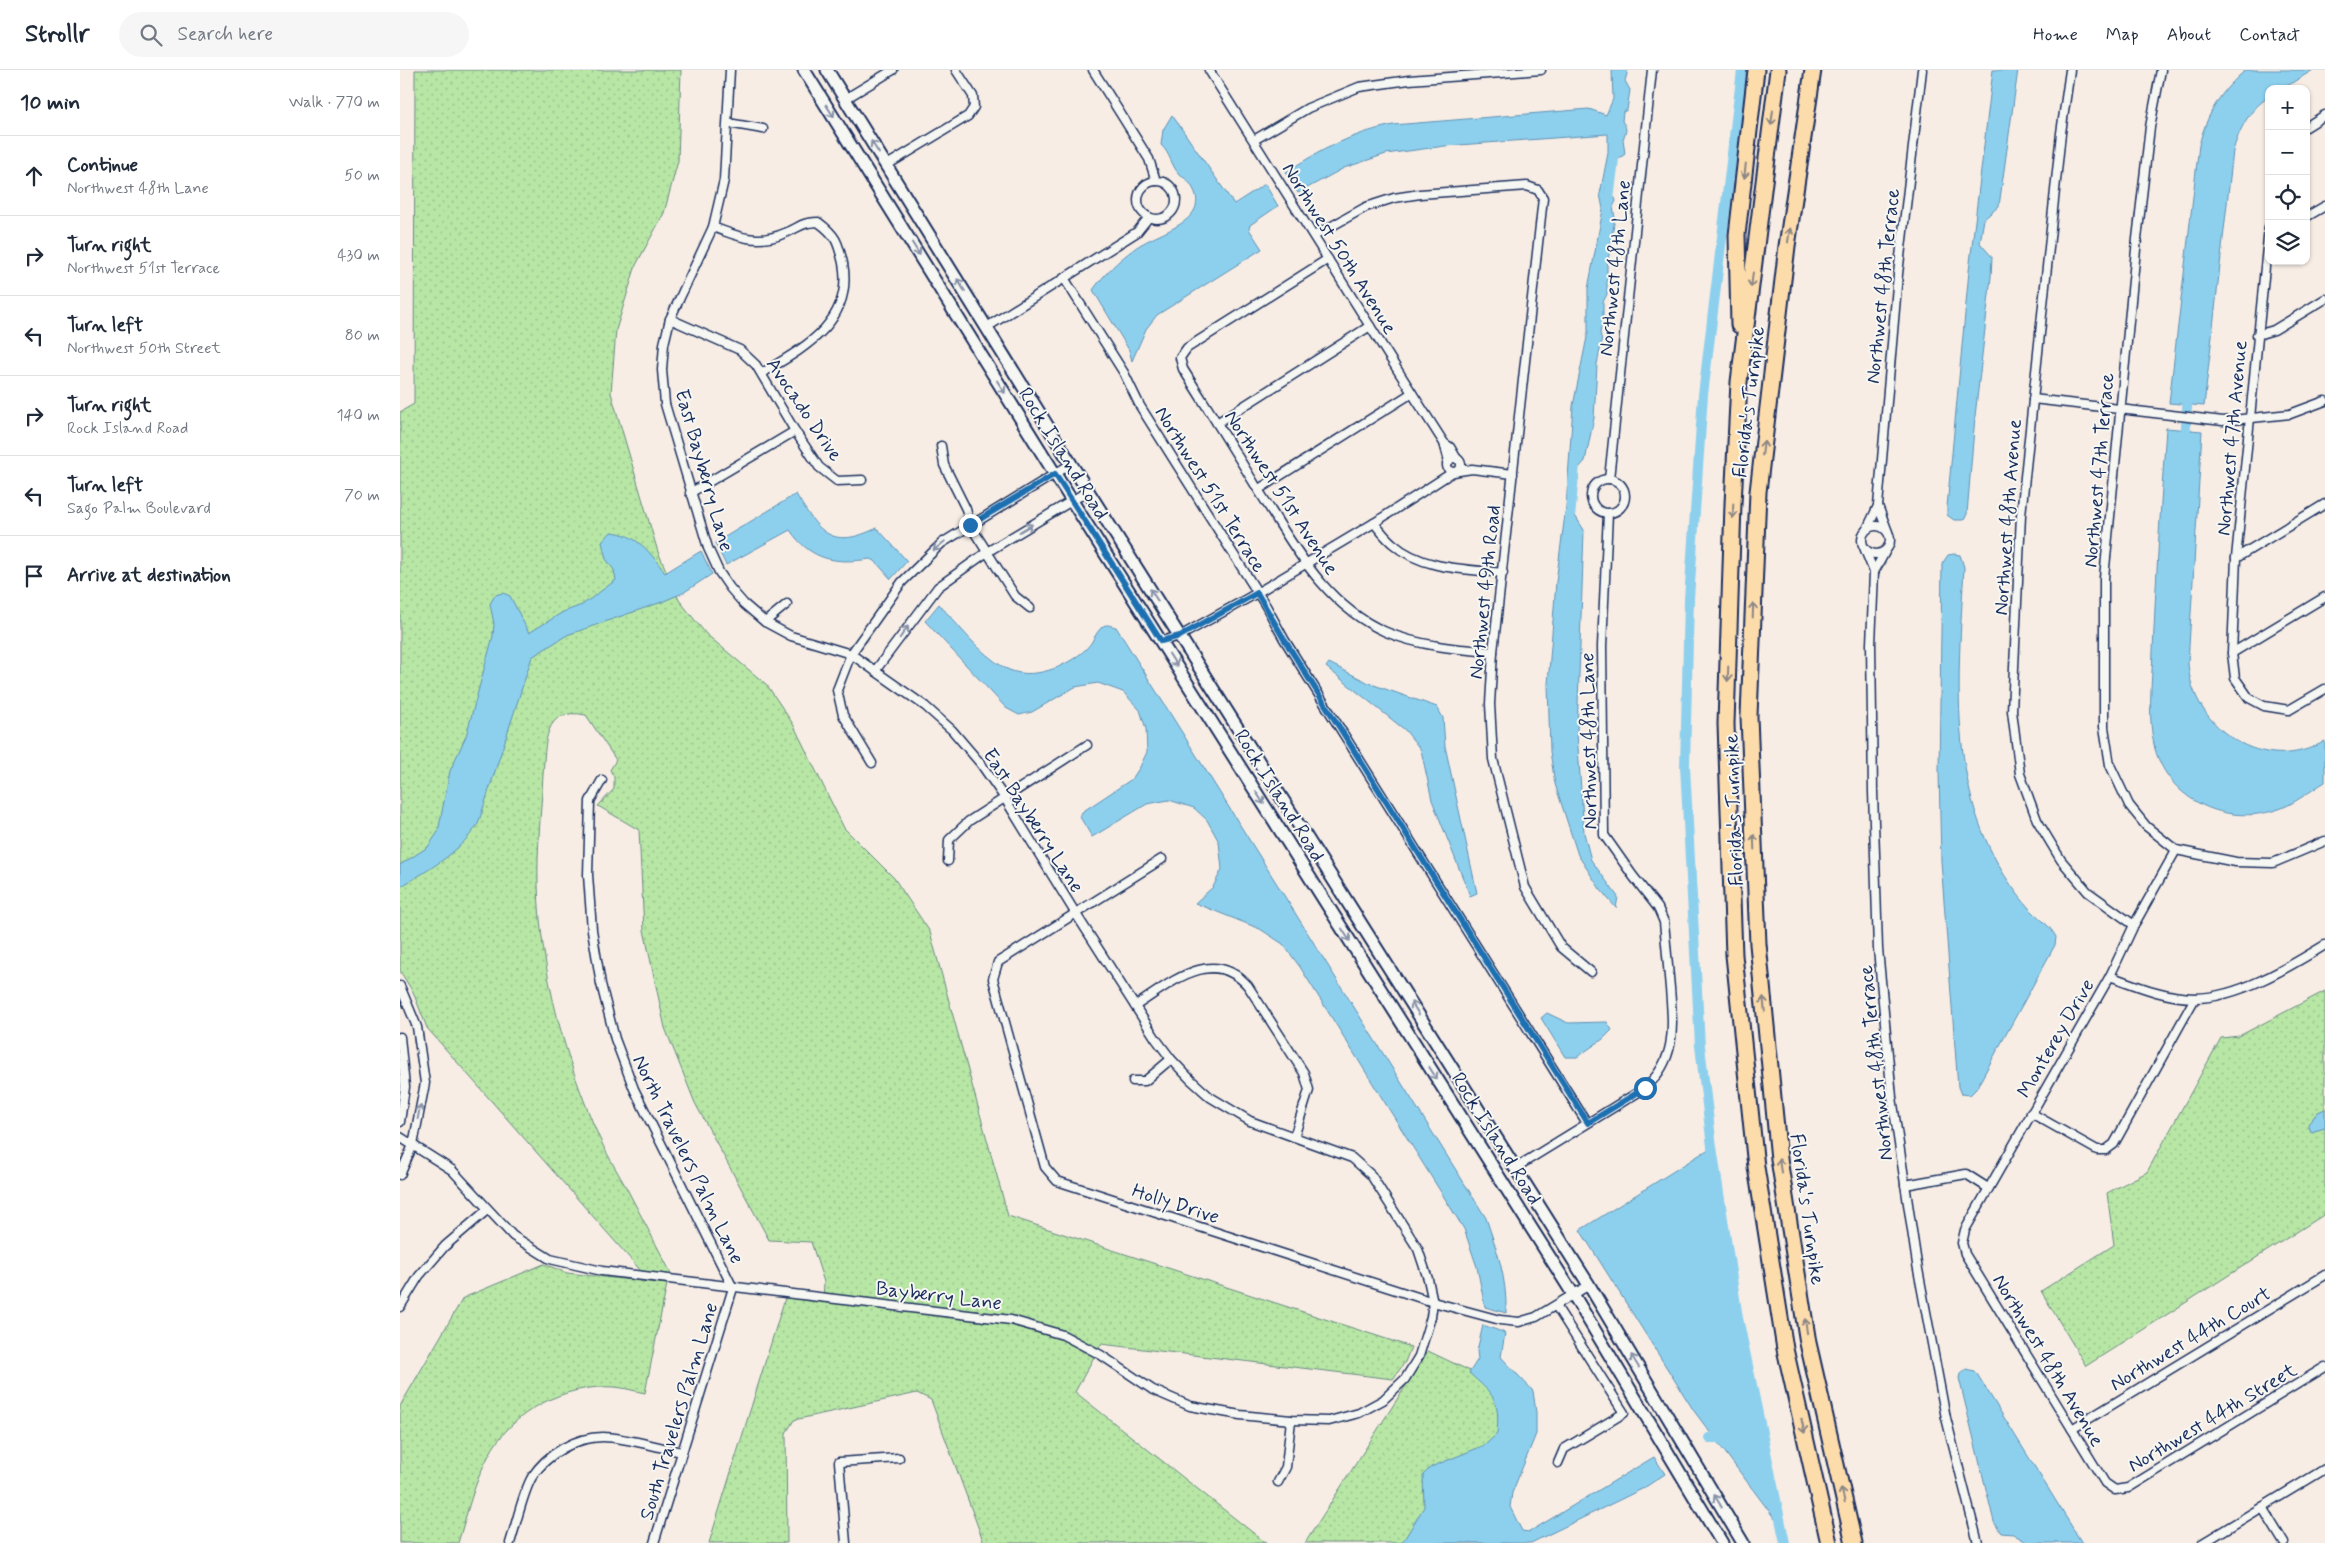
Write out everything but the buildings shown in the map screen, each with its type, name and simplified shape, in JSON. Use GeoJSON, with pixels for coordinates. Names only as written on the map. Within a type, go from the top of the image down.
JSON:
{"type":"FeatureCollection","features":[{"type":"Feature","properties":{"kind":"highway"},"geometry":{"type":"LineString","coordinates":[[1739,382],[1737,235],[1756,70]]}},
{"type":"Feature","properties":{"kind":"highway","name":"Florida's Turnpike"},"geometry":{"type":"LineString","coordinates":[[1778,70],[1739,382],[1726,724],[1734,955],[1757,1177],[1786,1349],[1829,1543]]}},
{"type":"Feature","properties":{"kind":"highway","name":"Florida's Turnpike"},"geometry":{"type":"LineString","coordinates":[[1813,70],[1787,246],[1758,492],[1750,716],[1758,944],[1779,1159],[1808,1343],[1854,1543]]}},
{"type":"Feature","properties":{"kind":"main road","name":"Rock Island Road"},"geometry":{"type":"LineString","coordinates":[[804,70],[1055,474],[1573,1294],[1722,1543]]}},
{"type":"Feature","properties":{"kind":"main road","name":"Rock Island Road"},"geometry":{"type":"LineString","coordinates":[[827,70],[1071,464],[1589,1285],[1743,1543]]}},
{"type":"Feature","properties":{"kind":"street","name":"East Bayberry Lane"},"geometry":{"type":"LineString","coordinates":[[730,70],[724,180],[713,227],[670,319],[664,344],[662,370],[665,404],[690,494],[708,548],[719,572],[744,604],[765,622],[791,636],[851,654],[925,706],[952,730],[981,764],[1004,797],[1076,914],[1171,1059],[1210,1096],[1250,1120],[1352,1158],[1371,1175],[1418,1250],[1428,1279],[1433,1302]]}},
{"type":"Feature","properties":{"kind":"street"},"geometry":{"type":"LineString","coordinates":[[845,99],[893,70]]}},
{"type":"Feature","properties":{"kind":"street"},"geometry":{"type":"LineString","coordinates":[[887,165],[968,116],[974,107],[973,96],[956,70]]}},
{"type":"Feature","properties":{"kind":"street"},"geometry":{"type":"LineString","coordinates":[[1093,70],[1154,167],[1156,181]]}},
{"type":"Feature","properties":{"kind":"street"},"geometry":{"type":"LineString","coordinates":[[1254,140],[1308,108],[1359,87],[1409,80],[1540,70]]}},
{"type":"Feature","properties":{"kind":"street","name":"Northwest 48th Lane"},"geometry":{"type":"LineString","coordinates":[[1609,479],[1619,365],[1652,70]]}},
{"type":"Feature","properties":{"kind":"street","name":"Northwest 48th Terrace"},"geometry":{"type":"LineString","coordinates":[[1922,70],[1898,274],[1878,506],[1861,541],[1874,572],[1871,644],[1872,762],[1878,949],[1892,1097],[1917,1264],[1946,1418],[1978,1543]]}},
{"type":"Feature","properties":{"kind":"street","name":"Northwest 48th Avenue"},"geometry":{"type":"LineString","coordinates":[[2070,70],[2060,143],[2021,515],[2012,712],[2020,774],[2037,820],[2062,860],[2088,892],[2134,925]]}},
{"type":"Feature","properties":{"kind":"street","name":"Northwest 47th Terrace"},"geometry":{"type":"LineString","coordinates":[[2161,70],[2150,127],[2104,578],[2104,727],[2110,765],[2129,805],[2146,826],[2176,850]]}},
{"type":"Feature","properties":{"kind":"street","name":"Northwest 50th Avenue"},"geometry":{"type":"LineString","coordinates":[[1211,71],[1444,443],[1454,465]]}},
{"type":"Feature","properties":{"kind":"street"},"geometry":{"type":"LineString","coordinates":[[2310,124],[2325,115]]}},
{"type":"Feature","properties":{"kind":"street"},"geometry":{"type":"LineString","coordinates":[[728,123],[763,129]]}},
{"type":"Feature","properties":{"kind":"street"},"geometry":{"type":"LineString","coordinates":[[1156,181],[1163,182],[1173,189],[1176,201],[1172,212],[1161,219],[1149,217],[1141,209],[1138,199],[1142,189],[1156,181]]}},
{"type":"Feature","properties":{"kind":"street","name":"Northwest 49th Road"},"geometry":{"type":"LineString","coordinates":[[1314,236],[1366,207],[1394,198],[1420,194],[1527,186],[1538,190],[1543,198],[1493,652],[1490,704],[1493,759],[1525,887],[1561,947],[1591,972]]}},
{"type":"Feature","properties":{"kind":"street"},"geometry":{"type":"LineString","coordinates":[[2310,215],[2325,206]]}},
{"type":"Feature","properties":{"kind":"street"},"geometry":{"type":"LineString","coordinates":[[987,327],[1137,232],[1149,217]]}},
{"type":"Feature","properties":{"kind":"street"},"geometry":{"type":"LineString","coordinates":[[713,227],[740,238],[767,240],[787,233],[802,223],[818,222],[831,232],[839,245],[844,272],[843,291],[838,308],[828,326],[807,347],[762,373]]}},
{"type":"Feature","properties":{"kind":"street","name":"Northwest 51st Avenue"},"geometry":{"type":"LineString","coordinates":[[1328,260],[1187,348],[1180,358],[1183,369],[1306,565],[1332,596],[1359,618],[1386,632],[1423,644],[1493,652]]}},
{"type":"Feature","properties":{"kind":"street","name":"Northwest 47th Avenue"},"geometry":{"type":"LineString","coordinates":[[2265,265],[2236,558],[2232,653],[2235,678],[2249,698],[2264,706],[2289,710],[2325,689]]}},
{"type":"Feature","properties":{"kind":"street","name":"Northwest 51st Terrace"},"geometry":{"type":"LineString","coordinates":[[1064,278],[1124,373],[1140,406],[1284,639],[1588,1123]]}},
{"type":"Feature","properties":{"kind":"street"},"geometry":{"type":"LineString","coordinates":[[2257,335],[2274,330],[2325,300]]}},
{"type":"Feature","properties":{"kind":"street","name":"Avocado Drive"},"geometry":{"type":"LineString","coordinates":[[670,319],[740,350],[756,364],[795,431],[819,467],[836,481],[862,480]]}},
{"type":"Feature","properties":{"kind":"street"},"geometry":{"type":"LineString","coordinates":[[1217,423],[1370,326]]}},
{"type":"Feature","properties":{"kind":"street"},"geometry":{"type":"LineString","coordinates":[[1259,489],[1412,393]]}},
{"type":"Feature","properties":{"kind":"street"},"geometry":{"type":"LineString","coordinates":[[2032,399],[2223,421],[2290,414],[2325,401]]}},
{"type":"Feature","properties":{"kind":"street"},"geometry":{"type":"LineString","coordinates":[[690,494],[795,431]]}},
{"type":"Feature","properties":{"kind":"street"},"geometry":{"type":"LineString","coordinates":[[941,446],[944,465],[966,509],[970,525],[1015,596],[1030,608]]}},
{"type":"Feature","properties":{"kind":"street"},"geometry":{"type":"LineString","coordinates":[[872,763],[843,715],[837,690],[851,654],[902,582],[942,543],[1071,464]]}},
{"type":"Feature","properties":{"kind":"street"},"geometry":{"type":"LineString","coordinates":[[1161,641],[1180,636],[1306,565],[1438,482],[1454,465],[1513,474]]}},
{"type":"Feature","properties":{"kind":"street"},"geometry":{"type":"LineString","coordinates":[[1609,479],[1619,482],[1625,491],[1625,496],[1622,506],[1608,513],[1602,512],[1593,504],[1591,493],[1598,483],[1609,479]]}},
{"type":"Feature","properties":{"kind":"street"},"geometry":{"type":"LineString","coordinates":[[876,671],[938,587],[987,552],[1088,490]]}},
{"type":"Feature","properties":{"kind":"street"},"geometry":{"type":"LineString","coordinates":[[2236,558],[2325,504]]}},
{"type":"Feature","properties":{"kind":"street","name":"Northwest 48th Terrace"},"geometry":{"type":"LineString","coordinates":[[1874,572],[1890,542],[1878,506]]}},
{"type":"Feature","properties":{"kind":"street","name":"Northwest 48th Lane"},"geometry":{"type":"LineString","coordinates":[[1515,1168],[1640,1092],[1650,1083],[1665,1063],[1672,1035],[1664,922],[1658,908],[1604,835],[1602,646],[1608,513]]}},
{"type":"Feature","properties":{"kind":"street"},"geometry":{"type":"LineString","coordinates":[[1374,523],[1393,544],[1420,560],[1441,567],[1503,573]]}},
{"type":"Feature","properties":{"kind":"street"},"geometry":{"type":"LineString","coordinates":[[1867,529],[1876,526],[1888,532]]}},
{"type":"Feature","properties":{"kind":"street"},"geometry":{"type":"LineString","coordinates":[[1865,550],[1878,554],[1886,550]]}},
{"type":"Feature","properties":{"kind":"street"},"geometry":{"type":"LineString","coordinates":[[2232,653],[2325,598]]}},
{"type":"Feature","properties":{"kind":"street"},"geometry":{"type":"LineString","coordinates":[[765,622],[787,604]]}},
{"type":"Feature","properties":{"kind":"street"},"geometry":{"type":"LineString","coordinates":[[948,861],[949,840],[969,821],[1088,745]]}},
{"type":"Feature","properties":{"kind":"street","name":"North Travelers Palm Lane"},"geometry":{"type":"LineString","coordinates":[[602,780],[590,801],[588,875],[595,948],[601,984],[615,1039],[634,1089],[734,1288]]}},
{"type":"Feature","properties":{"kind":"street"},"geometry":{"type":"LineString","coordinates":[[2176,850],[2236,862],[2273,863],[2325,841]]}},
{"type":"Feature","properties":{"kind":"street","name":"Monterey Drive"},"geometry":{"type":"LineString","coordinates":[[1962,1243],[1965,1230],[2110,976],[2134,925],[2176,850]]}},
{"type":"Feature","properties":{"kind":"street","name":"Holly Drive"},"geometry":{"type":"LineString","coordinates":[[1162,859],[998,962],[993,979],[1045,1167],[1057,1181],[1433,1302],[1500,1320],[1519,1322],[1536,1317],[1589,1285]]}},
{"type":"Feature","properties":{"kind":"street"},"geometry":{"type":"LineString","coordinates":[[2110,976],[2152,991],[2195,998],[2226,992],[2265,980],[2325,945]]}},
{"type":"Feature","properties":{"kind":"street"},"geometry":{"type":"LineString","coordinates":[[1135,1006],[1188,972],[1206,967],[1226,969],[1240,976],[1304,1073],[1308,1090],[1294,1137]]}},
{"type":"Feature","properties":{"kind":"street"},"geometry":{"type":"LineString","coordinates":[[400,986],[417,1027],[425,1083],[413,1145],[400,1175]]}},
{"type":"Feature","properties":{"kind":"street"},"geometry":{"type":"LineString","coordinates":[[2031,1113],[2097,1150],[2106,1150],[2114,1144],[2195,998]]}},
{"type":"Feature","properties":{"kind":"street"},"geometry":{"type":"LineString","coordinates":[[400,1036],[405,1087],[400,1122]]}},
{"type":"Feature","properties":{"kind":"street"},"geometry":{"type":"LineString","coordinates":[[1133,1081],[1145,1081],[1171,1059]]}},
{"type":"Feature","properties":{"kind":"street","name":"Bayberry Lane"},"geometry":{"type":"LineString","coordinates":[[400,1137],[452,1170],[513,1236],[550,1259],[602,1271],[1011,1320],[1063,1335],[1101,1355],[1153,1390],[1190,1406],[1240,1415],[1329,1421],[1359,1413],[1383,1400],[1405,1379],[1419,1356],[1431,1318],[1433,1302]]}},
{"type":"Feature","properties":{"kind":"street"},"geometry":{"type":"LineString","coordinates":[[1905,1185],[1966,1174],[1988,1188]]}},
{"type":"Feature","properties":{"kind":"street"},"geometry":{"type":"LineString","coordinates":[[400,1307],[419,1276],[445,1246],[488,1210]]}},
{"type":"Feature","properties":{"kind":"street","name":"Northwest 48th Avenue"},"geometry":{"type":"LineString","coordinates":[[1962,1243],[1965,1254],[2105,1484],[2115,1490]]}},
{"type":"Feature","properties":{"kind":"street","name":"Northwest 44th Court"},"geometry":{"type":"LineString","coordinates":[[2072,1429],[2325,1275]]}},
{"type":"Feature","properties":{"kind":"street","name":"South Travelers Palm Lane"},"geometry":{"type":"LineString","coordinates":[[654,1543],[734,1288]]}},
{"type":"Feature","properties":{"kind":"street"},"geometry":{"type":"LineString","coordinates":[[1556,1306],[1624,1413],[1564,1449],[1558,1463]]}},
{"type":"Feature","properties":{"kind":"street","name":"Northwest 44th Street"},"geometry":{"type":"LineString","coordinates":[[2115,1490],[2128,1488],[2325,1367]]}},
{"type":"Feature","properties":{"kind":"street"},"geometry":{"type":"LineString","coordinates":[[1278,1482],[1286,1467],[1292,1420]]}},
{"type":"Feature","properties":{"kind":"street"},"geometry":{"type":"LineString","coordinates":[[510,1543],[531,1479],[542,1463],[560,1450],[586,1439],[604,1437],[682,1452]]}},
{"type":"Feature","properties":{"kind":"street"},"geometry":{"type":"LineString","coordinates":[[846,1543],[839,1462],[899,1458]]}},
{"type":"Feature","properties":{"kind":"street"},"geometry":{"type":"LineString","coordinates":[[2203,1543],[2325,1469]]}},
{"type":"Feature","properties":{"kind":"street"},"geometry":{"type":"LineString","coordinates":[[2262,1507],[2284,1543]]}},
{"type":"Feature","properties":{"kind":"green space"},"geometry":{"type":"Polygon","coordinates":[[[415,70],[681,70],[678,161],[664,213],[636,265],[616,330],[611,393],[658,552],[679,600],[706,634],[767,685],[793,724],[844,828],[894,878],[930,932],[1008,1216],[1411,1347],[1405,1362],[1393,1379],[1101,1344],[1075,1392],[1266,1543],[984,1543],[931,1400],[917,1393],[794,1420],[786,1433],[787,1543],[709,1543],[785,1298],[823,1302],[824,1282],[811,1242],[769,1240],[695,1103],[665,1028],[644,930],[639,830],[598,806],[614,789],[614,777],[610,770],[616,760],[586,715],[572,714],[561,716],[549,730],[546,740],[539,830],[538,885],[540,917],[549,982],[556,1014],[575,1077],[599,1137],[672,1275],[641,1271],[427,1028],[413,992],[400,971],[400,412],[414,404],[415,70]]]}},
{"type":"Feature","properties":{"kind":"green space"},"geometry":{"type":"Polygon","coordinates":[[[2325,991],[2325,1214],[2086,1366],[2041,1291],[2114,1245],[2107,1193],[2147,1172],[2221,1038],[2239,1036],[2325,991]]]}},
{"type":"Feature","properties":{"kind":"green space"},"geometry":{"type":"Polygon","coordinates":[[[544,1264],[567,1273],[667,1284],[645,1393],[615,1387],[596,1387],[577,1390],[541,1404],[511,1426],[498,1441],[488,1457],[475,1488],[458,1543],[400,1543],[400,1406],[463,1298],[544,1264]]]}},
{"type":"Feature","properties":{"kind":"green space"},"geometry":{"type":"Polygon","coordinates":[[[1428,1351],[1510,1390],[1501,1487],[1507,1543],[1305,1543],[1428,1351]]]}},
{"type":"Feature","properties":{"kind":"water"},"geometry":{"type":"Polygon","coordinates":[[[1612,70],[1628,70],[1625,81],[1630,90],[1627,110],[1623,112],[1622,121],[1626,130],[1623,139],[1625,154],[1610,165],[1605,194],[1615,198],[1616,201],[1613,207],[1615,218],[1607,267],[1607,294],[1603,302],[1603,318],[1600,333],[1602,341],[1597,364],[1594,418],[1585,461],[1578,469],[1578,480],[1571,479],[1568,505],[1574,507],[1574,514],[1584,530],[1577,733],[1584,833],[1591,860],[1618,897],[1616,908],[1600,889],[1578,855],[1555,784],[1550,751],[1548,684],[1556,582],[1566,507],[1573,406],[1588,332],[1588,289],[1603,209],[1600,194],[1608,153],[1608,134],[1445,146],[1386,154],[1344,168],[1298,193],[1286,172],[1311,156],[1337,143],[1378,128],[1393,125],[1589,109],[1606,115],[1613,99],[1612,70]]]}},
{"type":"Feature","properties":{"kind":"water"},"geometry":{"type":"Polygon","coordinates":[[[1993,70],[2018,70],[1999,206],[1984,219],[1980,243],[1992,257],[1991,277],[1975,416],[1967,514],[1964,520],[1954,520],[1947,515],[1947,507],[1969,271],[1993,70]]]}},
{"type":"Feature","properties":{"kind":"water"},"geometry":{"type":"Polygon","coordinates":[[[2246,70],[2313,70],[2289,85],[2265,85],[2265,100],[2250,114],[2238,135],[2233,151],[2204,406],[2169,403],[2199,145],[2206,123],[2216,103],[2246,70]]]}},
{"type":"Feature","properties":{"kind":"water"},"geometry":{"type":"Polygon","coordinates":[[[1172,115],[1234,204],[1265,184],[1278,206],[1250,225],[1249,229],[1262,249],[1157,315],[1146,329],[1132,361],[1129,350],[1093,290],[1107,273],[1134,249],[1181,224],[1191,216],[1196,206],[1196,195],[1188,181],[1176,170],[1161,145],[1163,130],[1172,115]]]}},
{"type":"Feature","properties":{"kind":"water"},"geometry":{"type":"Polygon","coordinates":[[[2166,428],[2202,431],[2188,663],[2193,687],[2203,708],[2217,726],[2235,740],[2256,750],[2279,753],[2302,751],[2325,741],[2325,782],[2295,801],[2276,810],[2238,815],[2202,805],[2173,783],[2162,767],[2155,749],[2151,725],[2151,700],[2166,428]]]}},
{"type":"Feature","properties":{"kind":"water"},"geometry":{"type":"Polygon","coordinates":[[[796,494],[812,519],[828,534],[838,537],[849,537],[877,528],[907,561],[891,579],[875,561],[870,559],[835,560],[816,554],[798,540],[790,530],[726,565],[715,543],[796,494]]]}},
{"type":"Feature","properties":{"kind":"water"},"geometry":{"type":"Polygon","coordinates":[[[611,532],[628,536],[636,541],[649,552],[665,573],[701,551],[712,574],[683,593],[567,635],[532,657],[478,824],[462,844],[433,867],[400,887],[400,865],[428,847],[438,832],[450,771],[466,736],[493,636],[494,624],[490,604],[495,595],[503,593],[510,596],[529,633],[563,612],[582,605],[616,580],[614,570],[606,559],[602,542],[611,532]]]}},
{"type":"Feature","properties":{"kind":"water"},"geometry":{"type":"Polygon","coordinates":[[[1948,555],[1960,555],[1964,567],[1960,642],[1960,719],[1970,794],[1982,830],[2001,870],[2024,902],[2056,937],[2055,945],[1976,1089],[1970,1095],[1961,1094],[1958,1087],[1941,861],[1939,771],[1942,564],[1948,555]]]}},
{"type":"Feature","properties":{"kind":"water"},"geometry":{"type":"Polygon","coordinates":[[[939,604],[987,655],[1005,668],[1015,672],[1037,673],[1059,667],[1078,656],[1088,647],[1105,625],[1116,627],[1486,1218],[1503,1276],[1506,1313],[1485,1307],[1477,1267],[1464,1229],[1300,967],[1283,944],[1260,929],[1195,903],[1213,887],[1222,869],[1219,842],[1207,820],[1194,808],[1169,800],[1147,804],[1092,837],[1080,817],[1082,812],[1132,779],[1147,752],[1146,729],[1140,710],[1123,692],[1098,683],[1075,687],[1032,712],[1019,715],[1006,708],[925,621],[939,604]]]}},
{"type":"Feature","properties":{"kind":"water"},"geometry":{"type":"Polygon","coordinates":[[[1329,663],[1371,684],[1437,707],[1443,718],[1445,746],[1477,893],[1470,896],[1432,800],[1421,750],[1405,730],[1326,667],[1329,663]]]}},
{"type":"Feature","properties":{"kind":"water"},"geometry":{"type":"Polygon","coordinates":[[[1547,1013],[1568,1023],[1607,1022],[1612,1030],[1603,1039],[1577,1057],[1565,1057],[1541,1018],[1547,1013]]]}},
{"type":"Feature","properties":{"kind":"water"},"geometry":{"type":"Polygon","coordinates":[[[2325,1109],[2325,1128],[2311,1132],[2308,1124],[2318,1112],[2325,1109]]]}},
{"type":"Feature","properties":{"kind":"water"},"geometry":{"type":"Polygon","coordinates":[[[1712,1147],[1738,1318],[1781,1527],[1694,1411],[1580,1230],[1712,1147]]]}},
{"type":"Feature","properties":{"kind":"water"},"geometry":{"type":"Polygon","coordinates":[[[1483,1325],[1505,1333],[1501,1357],[1533,1391],[1536,1412],[1536,1434],[1512,1493],[1510,1507],[1522,1531],[1529,1532],[1654,1457],[1665,1474],[1644,1488],[1531,1543],[1402,1543],[1424,1507],[1423,1475],[1431,1467],[1485,1445],[1497,1434],[1498,1422],[1494,1399],[1469,1373],[1478,1359],[1477,1351],[1483,1325]]]}},
{"type":"Feature","properties":{"kind":"water"},"geometry":{"type":"Polygon","coordinates":[[[1966,1369],[1977,1374],[2082,1543],[2028,1543],[2013,1534],[2001,1533],[1994,1522],[1959,1378],[1960,1374],[1966,1369]]]}},
{"type":"Feature","properties":{"kind":"waterway"},"geometry":{"type":"LineString","coordinates":[[1742,70],[1703,395],[1689,599],[1685,766],[1700,1046],[1712,1147],[1738,1318],[1785,1543]]}},
{"type":"Feature","properties":{"kind":"waterway"},"geometry":{"type":"LineString","coordinates":[[1608,208],[1615,151]]}},
{"type":"Feature","properties":{"kind":"waterway"},"geometry":{"type":"LineString","coordinates":[[2185,442],[2188,392]]}},
{"type":"Feature","properties":{"kind":"waterway"},"geometry":{"type":"LineString","coordinates":[[1570,518],[1575,465]]}},
{"type":"Feature","properties":{"kind":"waterway"},"geometry":{"type":"LineString","coordinates":[[1709,1438],[1721,1438],[1725,1444]]}},
{"type":"Feature","properties":{"kind":"route"},"geometry":{"type":"LineString","coordinates":[[970,525],[1055,474],[1161,641],[1180,636],[1257,593],[1588,1123],[1645,1088]]}}]}
